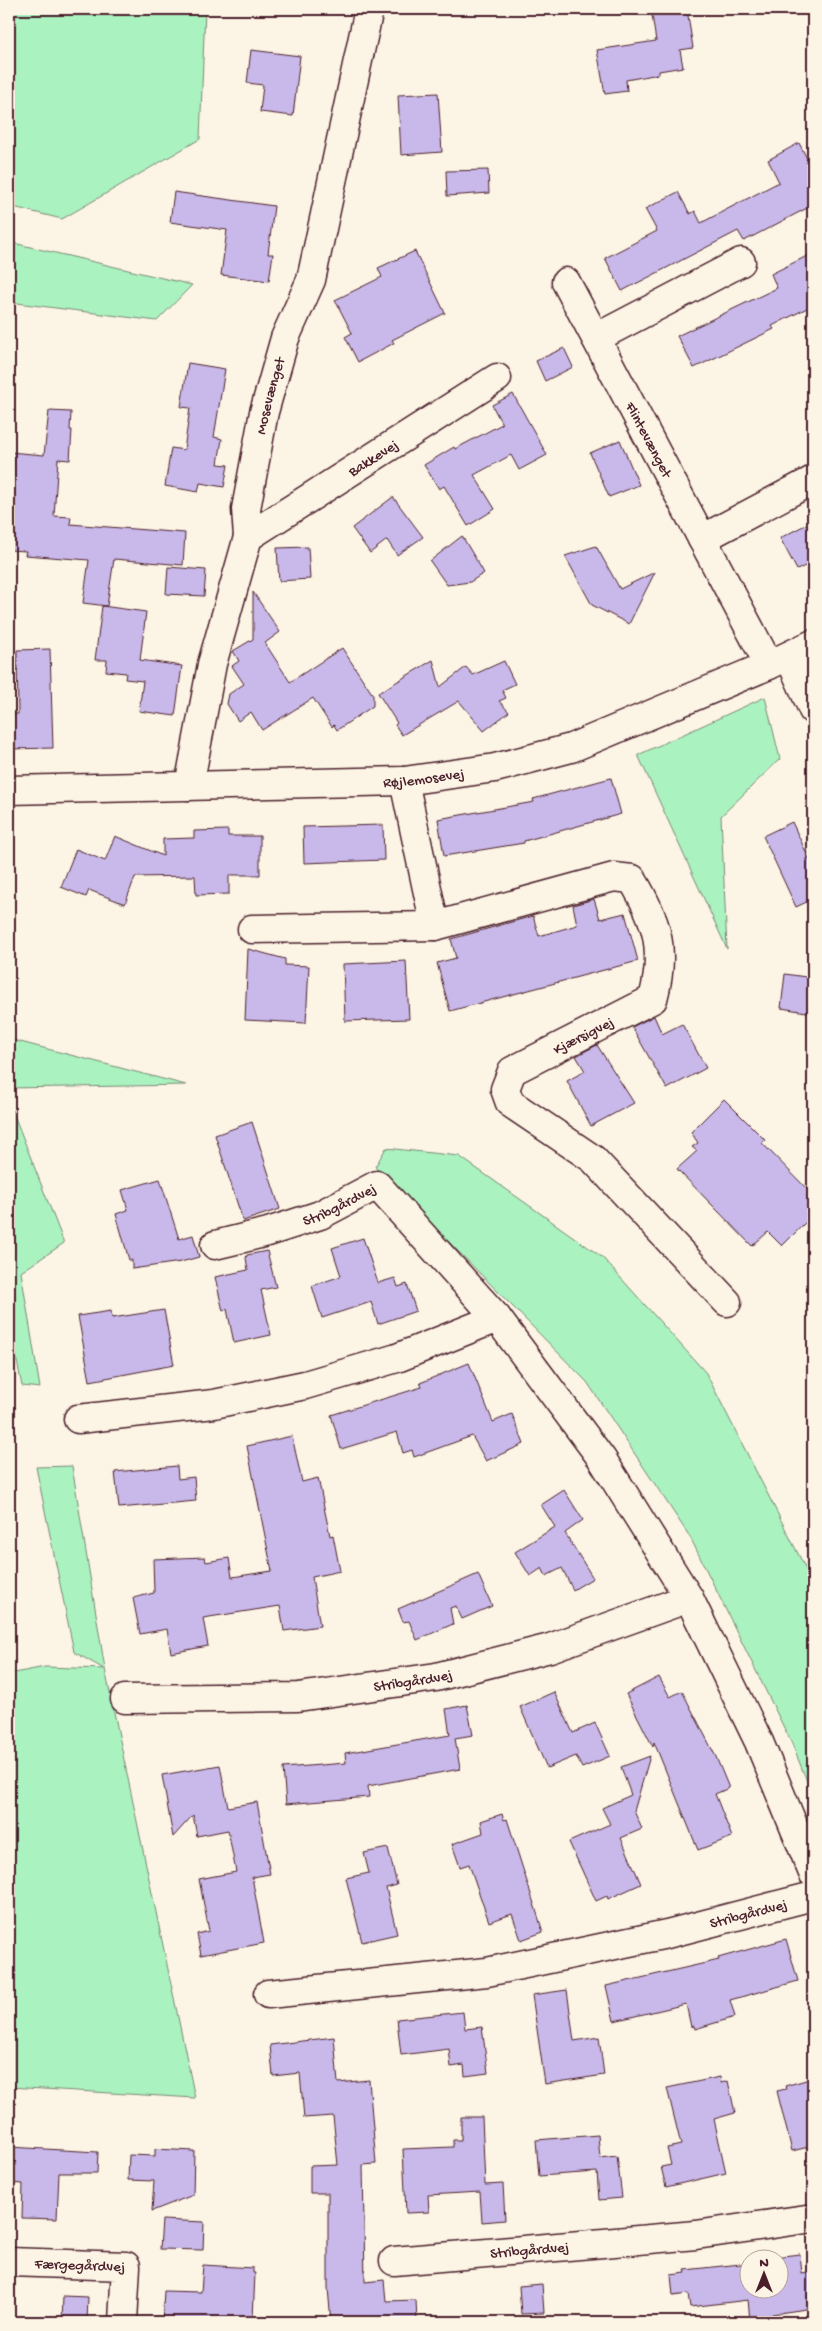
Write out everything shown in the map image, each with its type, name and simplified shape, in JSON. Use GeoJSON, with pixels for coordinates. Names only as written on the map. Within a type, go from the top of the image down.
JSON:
{"type":"FeatureCollection","features":[{"type":"Feature","properties":{"kind":"street","name":"Mosevænget"},"geometry":{"type":"LineString","coordinates":[[189,786],[212,664],[248,537],[246,509],[264,412],[285,338],[311,280],[369,9]]}},
{"type":"Feature","properties":{"kind":"street"},"geometry":{"type":"LineString","coordinates":[[596,338],[742,262]]}},
{"type":"Feature","properties":{"kind":"street","name":"Flintevænget"},"geometry":{"type":"LineString","coordinates":[[566,282],[702,539],[779,661],[813,710]]}},
{"type":"Feature","properties":{"kind":"street","name":"Bakkevej"},"geometry":{"type":"LineString","coordinates":[[248,537],[497,378]]}},
{"type":"Feature","properties":{"kind":"street"},"geometry":{"type":"LineString","coordinates":[[702,539],[813,480]]}},
{"type":"Feature","properties":{"kind":"street","name":"Røjlemosevej"},"geometry":{"type":"LineString","coordinates":[[9,790],[404,781],[495,768],[571,748],[779,661],[813,644]]}},
{"type":"Feature","properties":{"kind":"street"},"geometry":{"type":"LineString","coordinates":[[404,781],[435,926]]}},
{"type":"Feature","properties":{"kind":"street","name":"Kjærsigvej"},"geometry":{"type":"LineString","coordinates":[[252,929],[435,926],[614,877],[632,879],[650,908],[660,953],[659,976],[654,999],[512,1071],[505,1089],[510,1103],[593,1160],[727,1302]]}},
{"type":"Feature","properties":{"kind":"street","name":"Stribgårdvej"},"geometry":{"type":"LineString","coordinates":[[215,1245],[268,1232],[320,1215],[377,1185],[497,1318],[602,1459],[689,1598],[759,1742],[813,1874]]}},
{"type":"Feature","properties":{"kind":"street"},"geometry":{"type":"LineString","coordinates":[[78,1419],[214,1404],[305,1385],[397,1358],[497,1318]]}},
{"type":"Feature","properties":{"kind":"street","name":"Stribgårdvej"},"geometry":{"type":"LineString","coordinates":[[125,1699],[298,1696],[436,1677],[550,1648],[689,1598]]}},
{"type":"Feature","properties":{"kind":"street","name":"Stribgårdvej"},"geometry":{"type":"LineString","coordinates":[[268,1994],[487,1972],[667,1934],[813,1896]]}},
{"type":"Feature","properties":{"kind":"street","name":"Stribgårdvej"},"geometry":{"type":"LineString","coordinates":[[394,2262],[696,2235],[813,2218]]}},
{"type":"Feature","properties":{"kind":"street","name":"Færgegårdvej"},"geometry":{"type":"LineString","coordinates":[[9,2262],[126,2266],[123,2322]]}},
{"type":"Feature","properties":{"kind":"green space"},"geometry":{"type":"Polygon","coordinates":[[[9,9],[205,9],[200,139],[62,219],[9,206],[9,9]]]}},
{"type":"Feature","properties":{"kind":"green space"},"geometry":{"type":"Polygon","coordinates":[[[9,242],[192,285],[157,321],[9,302],[9,242]]]}},
{"type":"Feature","properties":{"kind":"green space"},"geometry":{"type":"Polygon","coordinates":[[[765,697],[780,759],[721,816],[727,949],[638,755],[765,697]]]}},
{"type":"Feature","properties":{"kind":"green space"},"geometry":{"type":"Polygon","coordinates":[[[9,1039],[186,1085],[9,1088],[9,1039]]]}},
{"type":"Feature","properties":{"kind":"green space"},"geometry":{"type":"Polygon","coordinates":[[[9,1102],[64,1243],[21,1272],[40,1388],[22,1386],[9,1322],[9,1102]]]}},
{"type":"Feature","properties":{"kind":"green space"},"geometry":{"type":"Polygon","coordinates":[[[386,1148],[459,1156],[602,1257],[706,1373],[813,1583],[813,1796],[792,1744],[690,1537],[587,1382],[375,1167],[386,1148]]]}},
{"type":"Feature","properties":{"kind":"green space"},"geometry":{"type":"Polygon","coordinates":[[[72,1466],[105,1669],[195,2098],[9,2087],[9,1674],[45,1667],[104,1669],[74,1652],[36,1467],[72,1466]]]}},
{"type":"Feature","properties":{"kind":"building"},"geometry":{"type":"Polygon","coordinates":[[[687,9],[693,48],[680,50],[683,67],[626,80],[627,91],[605,94],[597,50],[656,41],[652,15],[687,9]]]}},
{"type":"Feature","properties":{"kind":"building"},"geometry":{"type":"Polygon","coordinates":[[[251,50],[300,56],[293,116],[260,112],[263,85],[247,83],[251,50]]]}},
{"type":"Feature","properties":{"kind":"building"},"geometry":{"type":"Polygon","coordinates":[[[438,93],[442,152],[401,155],[398,95],[438,93]]]}},
{"type":"Feature","properties":{"kind":"building"},"geometry":{"type":"Polygon","coordinates":[[[799,143],[813,170],[813,205],[744,241],[738,231],[622,291],[605,258],[657,231],[645,209],[678,192],[690,214],[695,211],[701,223],[779,182],[768,160],[799,143]]]}},
{"type":"Feature","properties":{"kind":"building"},"geometry":{"type":"Polygon","coordinates":[[[488,170],[489,193],[447,196],[446,171],[488,170]]]}},
{"type":"Feature","properties":{"kind":"building"},"geometry":{"type":"Polygon","coordinates":[[[174,192],[274,206],[268,254],[273,254],[269,281],[221,275],[227,230],[170,222],[174,192]]]}},
{"type":"Feature","properties":{"kind":"building"},"geometry":{"type":"Polygon","coordinates":[[[415,251],[445,313],[392,340],[394,343],[358,362],[345,337],[352,333],[335,300],[382,277],[378,268],[415,251]]]}},
{"type":"Feature","properties":{"kind":"building"},"geometry":{"type":"Polygon","coordinates":[[[813,253],[813,305],[772,326],[774,329],[694,368],[677,336],[777,288],[771,274],[813,253]]]}},
{"type":"Feature","properties":{"kind":"building"},"geometry":{"type":"Polygon","coordinates":[[[564,348],[573,367],[545,381],[536,361],[564,348]]]}},
{"type":"Feature","properties":{"kind":"building"},"geometry":{"type":"Polygon","coordinates":[[[188,363],[225,369],[214,437],[222,439],[218,464],[228,465],[224,487],[200,483],[198,492],[165,486],[171,448],[184,450],[190,408],[181,407],[188,363]]]}},
{"type":"Feature","properties":{"kind":"building"},"geometry":{"type":"Polygon","coordinates":[[[513,394],[547,455],[519,470],[511,455],[474,475],[495,509],[468,526],[444,486],[439,489],[424,465],[454,447],[455,449],[502,424],[492,405],[513,394]]]}},
{"type":"Feature","properties":{"kind":"building"},"geometry":{"type":"Polygon","coordinates":[[[49,411],[71,412],[70,430],[72,430],[70,460],[58,459],[54,516],[71,517],[70,524],[185,533],[183,565],[114,559],[107,606],[83,603],[89,560],[25,555],[26,551],[9,550],[9,452],[44,455],[49,411]]]}},
{"type":"Feature","properties":{"kind":"building"},"geometry":{"type":"Polygon","coordinates":[[[620,440],[639,485],[609,497],[590,453],[620,440]]]}},
{"type":"Feature","properties":{"kind":"building"},"geometry":{"type":"Polygon","coordinates":[[[393,497],[423,537],[397,555],[387,540],[370,553],[352,528],[393,497]]]}},
{"type":"Feature","properties":{"kind":"building"},"geometry":{"type":"Polygon","coordinates":[[[813,521],[813,562],[797,570],[780,538],[813,521]]]}},
{"type":"Feature","properties":{"kind":"building"},"geometry":{"type":"Polygon","coordinates":[[[462,536],[484,573],[470,582],[447,585],[430,561],[462,536]]]}},
{"type":"Feature","properties":{"kind":"building"},"geometry":{"type":"Polygon","coordinates":[[[596,546],[620,589],[655,572],[629,624],[592,605],[565,556],[596,546]]]}},
{"type":"Feature","properties":{"kind":"building"},"geometry":{"type":"Polygon","coordinates":[[[308,547],[310,579],[279,581],[277,548],[308,547]]]}},
{"type":"Feature","properties":{"kind":"building"},"geometry":{"type":"Polygon","coordinates":[[[168,567],[206,570],[204,596],[166,594],[168,567]]]}},
{"type":"Feature","properties":{"kind":"building"},"geometry":{"type":"Polygon","coordinates":[[[253,592],[280,632],[265,643],[290,682],[342,648],[373,695],[373,706],[337,730],[334,725],[332,727],[313,698],[262,730],[251,712],[238,721],[227,704],[229,694],[244,684],[232,666],[239,661],[233,651],[253,639],[253,592]]]}},
{"type":"Feature","properties":{"kind":"building"},"geometry":{"type":"Polygon","coordinates":[[[102,606],[146,612],[140,660],[182,666],[175,716],[139,711],[143,681],[125,679],[126,673],[106,671],[107,660],[95,660],[102,606]]]}},
{"type":"Feature","properties":{"kind":"building"},"geometry":{"type":"Polygon","coordinates":[[[50,649],[53,748],[9,749],[9,714],[18,714],[17,650],[50,649]]]}},
{"type":"Feature","properties":{"kind":"building"},"geometry":{"type":"Polygon","coordinates":[[[433,660],[440,687],[466,667],[473,675],[504,661],[515,684],[502,690],[506,698],[499,701],[509,712],[484,731],[459,701],[402,735],[395,725],[397,723],[378,693],[433,660]]]}},
{"type":"Feature","properties":{"kind":"building"},"geometry":{"type":"Polygon","coordinates":[[[611,778],[621,814],[524,841],[524,843],[444,856],[438,819],[534,802],[533,799],[611,778]]]}},
{"type":"Feature","properties":{"kind":"building"},"geometry":{"type":"Polygon","coordinates":[[[792,822],[813,867],[813,899],[796,907],[763,836],[792,822]]]}},
{"type":"Feature","properties":{"kind":"building"},"geometry":{"type":"Polygon","coordinates":[[[383,825],[384,860],[304,863],[303,827],[383,825]]]}},
{"type":"Feature","properties":{"kind":"building"},"geometry":{"type":"Polygon","coordinates":[[[228,830],[228,836],[260,836],[260,875],[229,875],[229,894],[196,895],[195,876],[135,877],[125,904],[89,890],[86,897],[61,887],[76,849],[105,861],[115,836],[163,856],[163,839],[194,838],[194,831],[228,830]]]}},
{"type":"Feature","properties":{"kind":"building"},"geometry":{"type":"Polygon","coordinates":[[[594,899],[600,919],[625,913],[638,961],[450,1011],[437,963],[456,958],[451,939],[533,916],[539,936],[577,925],[573,905],[594,899]]]}},
{"type":"Feature","properties":{"kind":"building"},"geometry":{"type":"Polygon","coordinates":[[[248,949],[285,959],[285,965],[309,966],[306,1023],[245,1020],[248,949]]]}},
{"type":"Feature","properties":{"kind":"building"},"geometry":{"type":"Polygon","coordinates":[[[406,961],[409,1019],[345,1021],[343,964],[406,961]]]}},
{"type":"Feature","properties":{"kind":"building"},"geometry":{"type":"Polygon","coordinates":[[[785,974],[813,978],[813,1013],[781,1008],[785,974]]]}},
{"type":"Feature","properties":{"kind":"building"},"geometry":{"type":"Polygon","coordinates":[[[654,1016],[662,1034],[682,1024],[706,1068],[667,1089],[632,1027],[654,1016]]]}},
{"type":"Feature","properties":{"kind":"building"},"geometry":{"type":"Polygon","coordinates":[[[597,1045],[634,1103],[591,1126],[567,1081],[585,1071],[576,1056],[597,1045]]]}},
{"type":"Feature","properties":{"kind":"building"},"geometry":{"type":"Polygon","coordinates":[[[724,1099],[765,1140],[762,1143],[813,1195],[813,1215],[782,1246],[768,1232],[752,1246],[677,1169],[697,1151],[692,1147],[698,1143],[691,1132],[724,1099]]]}},
{"type":"Feature","properties":{"kind":"building"},"geometry":{"type":"Polygon","coordinates":[[[252,1122],[280,1209],[243,1221],[215,1135],[252,1122]]]}},
{"type":"Feature","properties":{"kind":"building"},"geometry":{"type":"Polygon","coordinates":[[[160,1179],[179,1239],[193,1235],[199,1257],[181,1262],[132,1269],[132,1260],[129,1260],[116,1214],[128,1210],[122,1190],[160,1179]]]}},
{"type":"Feature","properties":{"kind":"building"},"geometry":{"type":"Polygon","coordinates":[[[363,1238],[378,1283],[395,1278],[398,1287],[407,1284],[416,1311],[378,1324],[371,1302],[322,1318],[312,1286],[341,1276],[332,1248],[363,1238]]]}},
{"type":"Feature","properties":{"kind":"building"},"geometry":{"type":"Polygon","coordinates":[[[267,1251],[276,1287],[261,1290],[271,1335],[234,1343],[227,1309],[223,1311],[215,1277],[248,1270],[247,1255],[267,1251]]]}},
{"type":"Feature","properties":{"kind":"building"},"geometry":{"type":"Polygon","coordinates":[[[164,1310],[174,1365],[90,1381],[78,1316],[111,1311],[112,1318],[164,1310]]]}},
{"type":"Feature","properties":{"kind":"building"},"geometry":{"type":"Polygon","coordinates":[[[469,1363],[493,1422],[512,1414],[524,1444],[486,1461],[472,1436],[414,1457],[412,1450],[403,1453],[397,1432],[341,1449],[331,1415],[422,1387],[420,1383],[469,1363]]]}},
{"type":"Feature","properties":{"kind":"building"},"geometry":{"type":"Polygon","coordinates":[[[292,1436],[302,1482],[318,1478],[330,1536],[333,1535],[340,1571],[312,1577],[320,1626],[284,1631],[280,1606],[203,1618],[208,1646],[171,1653],[167,1629],[140,1634],[133,1598],[154,1593],[153,1559],[205,1557],[206,1562],[229,1558],[232,1577],[272,1571],[247,1446],[292,1436]]]}},
{"type":"Feature","properties":{"kind":"building"},"geometry":{"type":"Polygon","coordinates":[[[177,1466],[178,1479],[194,1477],[196,1501],[119,1508],[115,1472],[177,1466]]]}},
{"type":"Feature","properties":{"kind":"building"},"geometry":{"type":"Polygon","coordinates":[[[564,1490],[583,1520],[565,1533],[593,1578],[573,1590],[562,1568],[546,1576],[542,1568],[530,1576],[515,1552],[555,1527],[541,1505],[564,1490]]]}},
{"type":"Feature","properties":{"kind":"building"},"geometry":{"type":"Polygon","coordinates":[[[478,1574],[492,1606],[462,1619],[456,1606],[450,1608],[453,1624],[417,1640],[409,1621],[403,1622],[398,1609],[478,1574]]]}},
{"type":"Feature","properties":{"kind":"building"},"geometry":{"type":"Polygon","coordinates":[[[659,1677],[670,1697],[682,1691],[716,1757],[729,1788],[715,1794],[732,1837],[698,1850],[654,1742],[653,1747],[626,1694],[659,1677]]]}},
{"type":"Feature","properties":{"kind":"building"},"geometry":{"type":"Polygon","coordinates":[[[554,1692],[573,1733],[595,1723],[610,1756],[582,1768],[576,1756],[547,1768],[520,1707],[554,1692]]]}},
{"type":"Feature","properties":{"kind":"building"},"geometry":{"type":"Polygon","coordinates":[[[467,1705],[473,1735],[455,1738],[460,1769],[368,1786],[369,1797],[286,1804],[283,1768],[346,1763],[345,1753],[450,1735],[446,1709],[467,1705]]]}},
{"type":"Feature","properties":{"kind":"building"},"geometry":{"type":"Polygon","coordinates":[[[650,1756],[634,1811],[642,1829],[621,1838],[641,1884],[608,1899],[607,1896],[596,1901],[569,1842],[610,1824],[602,1808],[631,1795],[621,1767],[650,1756]]]}},
{"type":"Feature","properties":{"kind":"building"},"geometry":{"type":"Polygon","coordinates":[[[220,1765],[228,1807],[257,1802],[270,1874],[252,1877],[264,1943],[201,1955],[197,1934],[209,1931],[199,1879],[236,1872],[228,1830],[197,1836],[193,1815],[173,1837],[162,1775],[220,1765]]]}},
{"type":"Feature","properties":{"kind":"building"},"geometry":{"type":"Polygon","coordinates":[[[502,1814],[504,1820],[507,1819],[543,1932],[521,1940],[512,1914],[489,1922],[469,1864],[460,1867],[452,1844],[483,1833],[481,1821],[502,1814]]]}},
{"type":"Feature","properties":{"kind":"building"},"geometry":{"type":"Polygon","coordinates":[[[388,1848],[397,1885],[386,1888],[397,1934],[362,1942],[346,1878],[369,1873],[364,1853],[388,1848]]]}},
{"type":"Feature","properties":{"kind":"building"},"geometry":{"type":"Polygon","coordinates":[[[786,1939],[798,1981],[730,2000],[735,2017],[695,2029],[694,2026],[691,2027],[686,2004],[614,2021],[606,1986],[719,1960],[718,1958],[786,1939]]]}},
{"type":"Feature","properties":{"kind":"building"},"geometry":{"type":"Polygon","coordinates":[[[567,1990],[574,2041],[599,2037],[604,2075],[545,2084],[532,1995],[567,1990]]]}},
{"type":"Feature","properties":{"kind":"building"},"geometry":{"type":"Polygon","coordinates":[[[463,2012],[465,2029],[482,2027],[488,2073],[465,2076],[464,2065],[451,2067],[449,2049],[401,2055],[397,2019],[463,2012]]]}},
{"type":"Feature","properties":{"kind":"building"},"geometry":{"type":"Polygon","coordinates":[[[334,2037],[338,2083],[369,2080],[376,2164],[363,2165],[365,2282],[384,2280],[386,2301],[416,2300],[417,2322],[331,2322],[328,2288],[328,2193],[310,2193],[310,2166],[338,2165],[333,2116],[304,2118],[300,2073],[273,2076],[270,2045],[334,2037]]]}},
{"type":"Feature","properties":{"kind":"building"},"geometry":{"type":"Polygon","coordinates":[[[720,2077],[721,2083],[728,2081],[735,2113],[714,2119],[726,2173],[666,2187],[661,2167],[671,2165],[667,2148],[681,2145],[667,2088],[720,2077]]]}},
{"type":"Feature","properties":{"kind":"building"},"geometry":{"type":"Polygon","coordinates":[[[813,2078],[813,2146],[792,2151],[777,2091],[786,2089],[785,2086],[813,2078]]]}},
{"type":"Feature","properties":{"kind":"building"},"geometry":{"type":"Polygon","coordinates":[[[461,2117],[482,2117],[485,2185],[503,2184],[505,2220],[482,2222],[480,2192],[428,2195],[429,2212],[406,2213],[403,2149],[453,2147],[453,2140],[461,2140],[461,2117]]]}},
{"type":"Feature","properties":{"kind":"building"},"geometry":{"type":"Polygon","coordinates":[[[598,2135],[600,2158],[617,2156],[622,2198],[599,2200],[597,2172],[539,2176],[536,2140],[598,2135]]]}},
{"type":"Feature","properties":{"kind":"building"},"geometry":{"type":"Polygon","coordinates":[[[9,2147],[98,2152],[97,2173],[59,2173],[57,2219],[22,2218],[23,2184],[9,2183],[9,2147]]]}},
{"type":"Feature","properties":{"kind":"building"},"geometry":{"type":"Polygon","coordinates":[[[155,2149],[194,2151],[193,2195],[152,2211],[154,2181],[128,2180],[129,2155],[155,2156],[155,2149]]]}},
{"type":"Feature","properties":{"kind":"building"},"geometry":{"type":"Polygon","coordinates":[[[162,2220],[204,2222],[203,2250],[160,2249],[162,2220]]]}},
{"type":"Feature","properties":{"kind":"building"},"geometry":{"type":"Polygon","coordinates":[[[800,2254],[802,2273],[813,2271],[813,2308],[772,2314],[773,2318],[750,2321],[748,2300],[690,2307],[688,2294],[673,2296],[671,2275],[686,2273],[685,2270],[740,2264],[740,2298],[790,2298],[790,2255],[800,2254]]]}},
{"type":"Feature","properties":{"kind":"building"},"geometry":{"type":"Polygon","coordinates":[[[203,2265],[253,2268],[253,2273],[255,2273],[253,2319],[230,2318],[230,2322],[162,2322],[164,2291],[201,2292],[203,2265]]]}},
{"type":"Feature","properties":{"kind":"building"},"geometry":{"type":"Polygon","coordinates":[[[542,2284],[544,2313],[521,2314],[519,2286],[542,2284]]]}},
{"type":"Feature","properties":{"kind":"building"},"geometry":{"type":"Polygon","coordinates":[[[63,2296],[88,2297],[87,2322],[62,2322],[63,2296]]]}}]}
